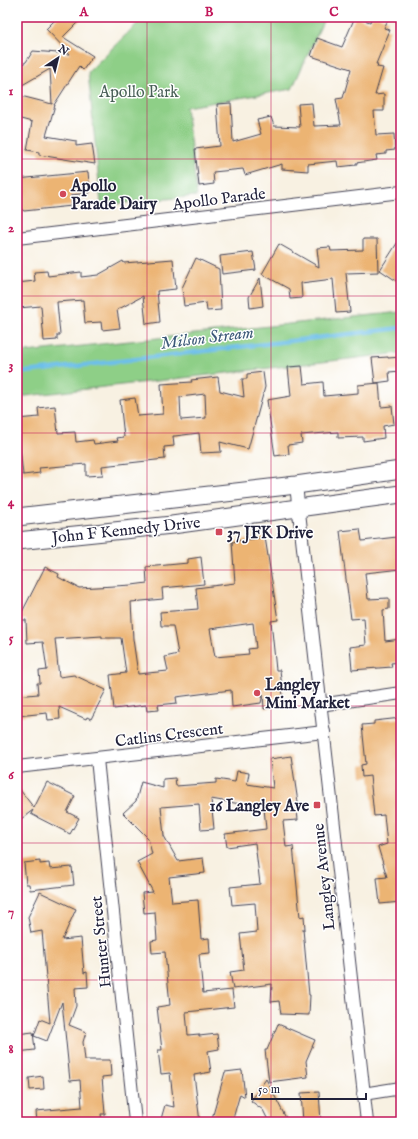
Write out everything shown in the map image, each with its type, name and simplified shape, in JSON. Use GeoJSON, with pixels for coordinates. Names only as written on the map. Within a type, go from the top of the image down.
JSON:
{"type":"FeatureCollection","features":[{"type":"Feature","properties":{"kind":"main road","name":"John F Kennedy Drive"},"geometry":{"type":"LineString","coordinates":[[17,516],[296,485],[401,470]]}},
{"type":"Feature","properties":{"kind":"main road","name":"John F Kennedy Drive"},"geometry":{"type":"LineString","coordinates":[[17,541],[172,525],[401,494]]}},
{"type":"Feature","properties":{"kind":"street","name":"Apollo Parade"},"geometry":{"type":"LineString","coordinates":[[17,238],[401,192]]}},
{"type":"Feature","properties":{"kind":"street","name":"Langley Avenue"},"geometry":{"type":"LineString","coordinates":[[296,485],[366,1122]]}},
{"type":"Feature","properties":{"kind":"street"},"geometry":{"type":"LineString","coordinates":[[320,704],[401,693]]}},
{"type":"Feature","properties":{"kind":"street","name":"Catlins Crescent"},"geometry":{"type":"LineString","coordinates":[[17,767],[324,732]]}},
{"type":"Feature","properties":{"kind":"street","name":"Hunter Street"},"geometry":{"type":"LineString","coordinates":[[97,759],[135,1122]]}},
{"type":"Feature","properties":{"kind":"street"},"geometry":{"type":"LineString","coordinates":[[363,1094],[401,1088]]}},
{"type":"Feature","properties":{"kind":"green space","name":"Apollo Park"},"geometry":{"type":"Polygon","coordinates":[[[144,17],[325,17],[292,89],[186,107],[197,196],[103,205],[101,203],[88,72],[144,17]]]}},
{"type":"Feature","properties":{"kind":"green space"},"geometry":{"type":"Polygon","coordinates":[[[401,312],[401,353],[17,397],[17,353],[401,312]]]}},
{"type":"Feature","properties":{"kind":"building"},"geometry":{"type":"Polygon","coordinates":[[[58,17],[83,17],[63,37],[93,56],[83,70],[79,66],[54,105],[46,136],[76,141],[76,146],[92,144],[95,164],[39,155],[39,152],[27,150],[32,122],[17,118],[17,95],[52,104],[50,69],[17,88],[17,67],[26,62],[33,51],[70,54],[46,29],[58,17]]]}},
{"type":"Feature","properties":{"kind":"building"},"geometry":{"type":"Polygon","coordinates":[[[355,17],[370,22],[372,17],[380,17],[388,20],[384,28],[390,30],[376,64],[378,64],[377,67],[383,68],[375,95],[384,94],[384,111],[374,111],[376,135],[394,134],[395,150],[386,151],[386,154],[376,155],[377,160],[356,163],[356,165],[338,167],[337,161],[308,164],[308,171],[282,169],[282,164],[245,175],[243,169],[213,172],[214,184],[199,186],[195,149],[220,146],[217,104],[231,103],[233,142],[261,134],[257,120],[271,117],[274,126],[300,127],[298,104],[312,103],[314,126],[341,125],[336,99],[343,98],[351,69],[311,56],[317,38],[342,47],[355,17]]]}},
{"type":"Feature","properties":{"kind":"building"},"geometry":{"type":"Polygon","coordinates":[[[88,172],[90,193],[71,195],[72,206],[24,211],[17,206],[17,179],[88,172]]]}},
{"type":"Feature","properties":{"kind":"building"},"geometry":{"type":"Polygon","coordinates":[[[401,237],[401,284],[380,270],[401,237]]]}},
{"type":"Feature","properties":{"kind":"building"},"geometry":{"type":"Polygon","coordinates":[[[363,239],[377,239],[378,272],[346,273],[350,312],[336,313],[333,279],[301,283],[302,298],[290,299],[289,289],[262,274],[279,244],[319,267],[317,248],[330,247],[331,251],[363,250],[363,239]]]}},
{"type":"Feature","properties":{"kind":"building"},"geometry":{"type":"Polygon","coordinates":[[[253,252],[256,270],[222,274],[220,256],[253,252]]]}},
{"type":"Feature","properties":{"kind":"building"},"geometry":{"type":"Polygon","coordinates":[[[196,258],[219,269],[221,310],[207,311],[206,303],[184,306],[182,288],[196,258]]]}},
{"type":"Feature","properties":{"kind":"building"},"geometry":{"type":"Polygon","coordinates":[[[173,259],[176,289],[157,291],[160,322],[146,324],[143,296],[117,310],[120,328],[102,330],[101,322],[85,323],[83,300],[57,302],[60,335],[57,335],[57,340],[44,341],[41,306],[18,308],[17,283],[35,281],[34,272],[47,271],[48,276],[81,272],[81,277],[98,275],[123,261],[124,263],[173,259]]]}},
{"type":"Feature","properties":{"kind":"building"},"geometry":{"type":"Polygon","coordinates":[[[260,278],[263,306],[250,308],[249,297],[260,278]]]}},
{"type":"Feature","properties":{"kind":"building"},"geometry":{"type":"Polygon","coordinates":[[[401,357],[401,371],[389,372],[390,381],[375,383],[372,358],[401,357]]]}},
{"type":"Feature","properties":{"kind":"building"},"geometry":{"type":"Polygon","coordinates":[[[302,366],[304,384],[323,382],[324,396],[358,393],[358,385],[379,383],[381,407],[392,406],[394,424],[383,426],[384,438],[363,441],[363,437],[338,438],[338,432],[301,435],[302,443],[288,445],[289,454],[275,456],[267,400],[291,396],[288,367],[302,366]]]}},
{"type":"Feature","properties":{"kind":"building"},"geometry":{"type":"Polygon","coordinates":[[[263,372],[265,387],[248,449],[220,442],[221,452],[201,453],[199,433],[173,436],[174,446],[164,447],[165,459],[102,466],[103,475],[86,476],[86,464],[39,468],[40,473],[23,475],[17,419],[39,417],[38,408],[55,406],[58,433],[75,432],[76,442],[93,440],[94,444],[118,441],[117,438],[124,437],[120,400],[135,398],[138,416],[163,414],[161,384],[192,382],[191,380],[218,377],[220,391],[244,397],[242,379],[247,379],[247,374],[263,372]],[[205,394],[180,397],[181,420],[206,418],[205,394]]]}},
{"type":"Feature","properties":{"kind":"building"},"geometry":{"type":"Polygon","coordinates":[[[360,529],[362,541],[397,537],[398,547],[401,547],[401,569],[365,573],[368,599],[389,598],[389,609],[383,610],[385,641],[401,639],[401,662],[391,663],[392,667],[352,670],[350,647],[366,645],[364,618],[351,619],[340,531],[360,529]]]}},
{"type":"Feature","properties":{"kind":"building"},"geometry":{"type":"Polygon","coordinates":[[[265,537],[278,620],[271,621],[276,670],[280,670],[284,706],[264,709],[263,694],[261,703],[232,707],[231,690],[176,697],[177,703],[158,705],[159,710],[147,711],[146,705],[114,709],[110,675],[126,673],[121,638],[102,638],[102,636],[55,639],[59,677],[74,675],[106,690],[91,719],[87,717],[86,719],[59,707],[60,719],[48,720],[47,713],[17,716],[17,696],[38,694],[37,683],[40,683],[39,671],[47,670],[43,642],[27,643],[26,620],[18,620],[45,567],[59,574],[58,577],[79,588],[132,585],[147,583],[146,567],[188,563],[188,559],[201,557],[204,584],[162,588],[163,599],[131,602],[133,639],[138,674],[168,671],[165,657],[178,654],[173,626],[161,626],[160,612],[198,609],[196,588],[235,583],[232,542],[265,537]],[[253,623],[210,629],[215,657],[249,654],[248,649],[256,648],[253,623]]]}},
{"type":"Feature","properties":{"kind":"building"},"geometry":{"type":"Polygon","coordinates":[[[401,718],[401,902],[380,904],[377,878],[387,877],[378,847],[387,844],[384,815],[374,816],[370,776],[362,777],[361,765],[366,764],[362,725],[374,724],[374,721],[401,718]]]}},
{"type":"Feature","properties":{"kind":"building"},"geometry":{"type":"Polygon","coordinates":[[[291,756],[299,809],[297,810],[298,820],[283,821],[286,847],[293,846],[300,917],[304,916],[305,929],[303,929],[310,995],[309,1015],[281,1014],[279,1001],[271,1002],[272,984],[233,989],[230,972],[244,970],[240,934],[257,932],[255,903],[232,905],[230,887],[260,884],[255,843],[227,847],[225,834],[266,829],[264,808],[211,799],[214,829],[201,830],[199,804],[161,807],[164,836],[178,861],[203,858],[205,873],[169,877],[172,902],[198,900],[201,939],[209,938],[210,953],[199,954],[203,993],[232,990],[234,1007],[186,1012],[188,1035],[199,1034],[199,1036],[217,1034],[219,1049],[208,1051],[211,1072],[194,1075],[200,1122],[174,1122],[161,1119],[165,1105],[174,1107],[170,1073],[161,1074],[158,1050],[162,1050],[157,1007],[170,1005],[165,952],[152,953],[151,941],[157,940],[155,912],[144,913],[142,893],[153,892],[137,862],[152,854],[148,838],[123,813],[136,801],[141,782],[163,788],[163,779],[175,778],[176,786],[216,783],[216,779],[235,782],[237,771],[249,773],[247,784],[273,788],[270,759],[291,756]]]}},
{"type":"Feature","properties":{"kind":"building"},"geometry":{"type":"Polygon","coordinates":[[[47,782],[75,796],[67,812],[79,818],[70,834],[31,814],[33,810],[17,822],[17,786],[34,808],[47,782]]]}},
{"type":"Feature","properties":{"kind":"building"},"geometry":{"type":"Polygon","coordinates":[[[40,861],[40,864],[49,863],[50,869],[72,867],[74,885],[30,890],[29,884],[26,884],[24,863],[40,861]]]}},
{"type":"Feature","properties":{"kind":"building"},"geometry":{"type":"Polygon","coordinates":[[[40,892],[76,909],[62,940],[81,938],[84,973],[87,972],[88,987],[75,988],[76,1006],[69,1025],[86,1032],[83,1042],[85,1060],[110,1060],[111,1076],[102,1077],[105,1114],[101,1114],[102,1122],[37,1122],[36,1111],[82,1107],[80,1080],[70,1081],[62,1002],[47,1041],[34,1036],[40,1019],[50,1023],[42,931],[31,933],[28,917],[40,892]]]}},
{"type":"Feature","properties":{"kind":"building"},"geometry":{"type":"Polygon","coordinates":[[[278,1024],[315,1040],[306,1061],[308,1077],[269,1082],[265,1050],[267,1050],[278,1024]]]}},
{"type":"Feature","properties":{"kind":"building"},"geometry":{"type":"Polygon","coordinates":[[[33,1032],[35,1050],[17,1052],[17,1034],[33,1032]]]}},
{"type":"Feature","properties":{"kind":"building"},"geometry":{"type":"Polygon","coordinates":[[[242,1070],[245,1097],[240,1094],[232,1122],[211,1122],[225,1072],[242,1070]]]}},
{"type":"Feature","properties":{"kind":"building"},"geometry":{"type":"Polygon","coordinates":[[[43,1076],[44,1089],[30,1090],[29,1078],[43,1076]]]}},
{"type":"Feature","properties":{"kind":"building"},"geometry":{"type":"Polygon","coordinates":[[[266,1079],[288,1122],[269,1122],[263,1110],[251,1101],[266,1079]]]}},
{"type":"Feature","properties":{"kind":"building"},"geometry":{"type":"Polygon","coordinates":[[[319,1092],[321,1122],[303,1122],[301,1093],[319,1092]]]}},
{"type":"Feature","properties":{"kind":"waterway","name":"Milson Stream"},"geometry":{"type":"LineString","coordinates":[[17,373],[401,328]]}},
{"type":"Feature","properties":{"kind":"place","name":"Apollo Parade Dairy"},"geometry":{"type":"Point","coordinates":[63,194]}},
{"type":"Feature","properties":{"kind":"place","name":"37 JFK Drive"},"geometry":{"type":"Point","coordinates":[219,532]}},
{"type":"Feature","properties":{"kind":"place","name":"Langley Mini Market"},"geometry":{"type":"Point","coordinates":[257,693]}},
{"type":"Feature","properties":{"kind":"place","name":"16 Langley Ave"},"geometry":{"type":"Point","coordinates":[317,805]}}]}
